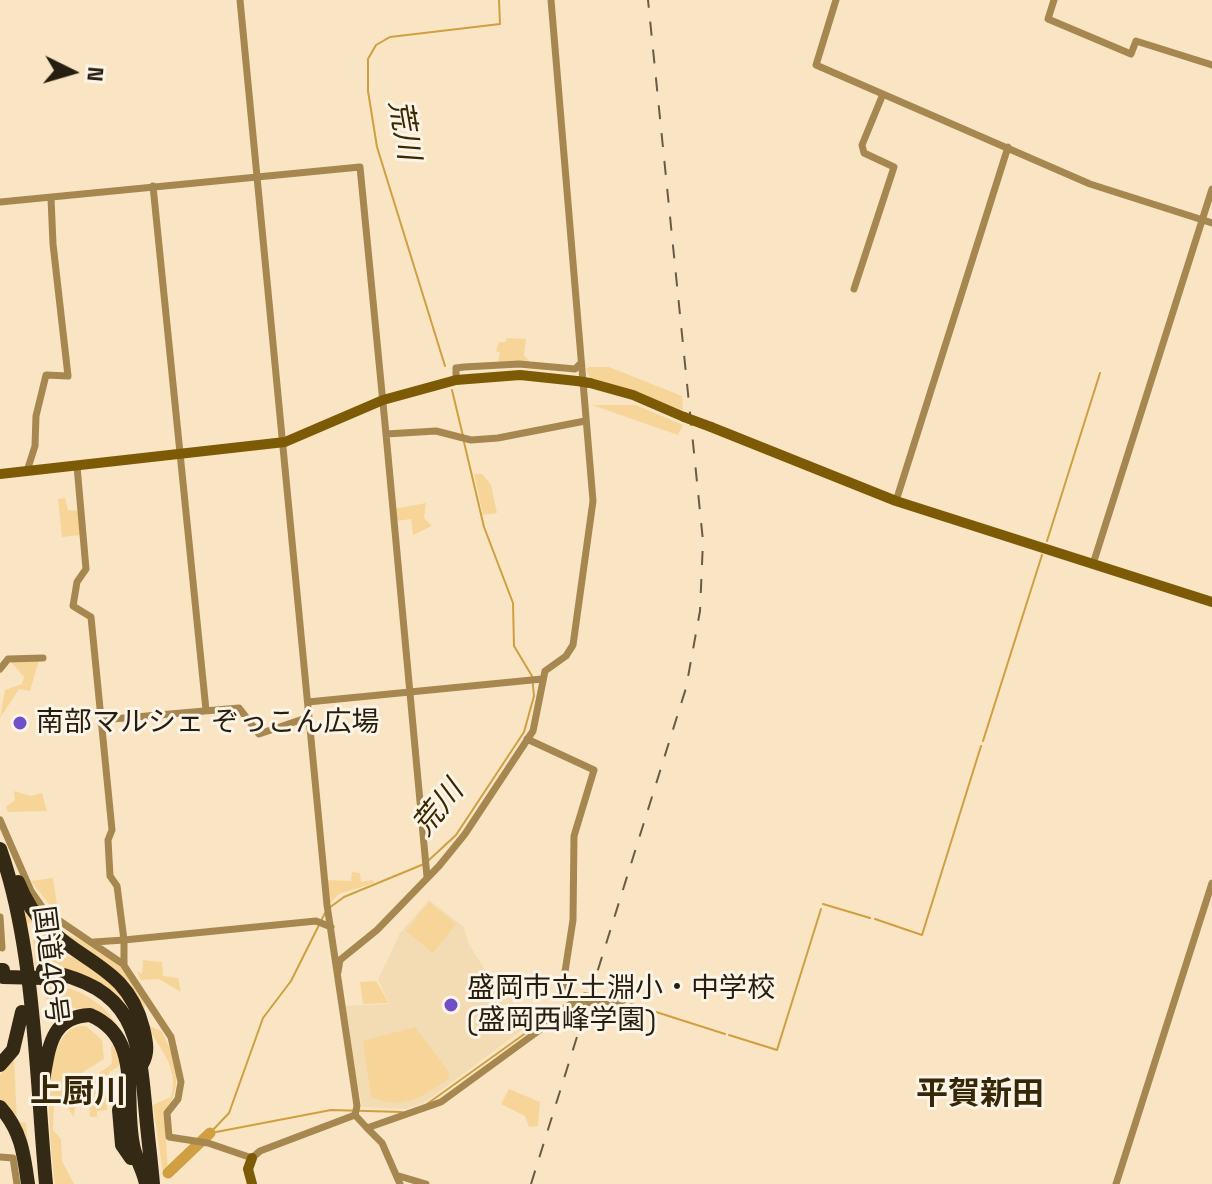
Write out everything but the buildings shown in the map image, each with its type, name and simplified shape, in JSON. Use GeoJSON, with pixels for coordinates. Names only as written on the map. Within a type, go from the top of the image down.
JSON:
{"type":"FeatureCollection","features":[{"type":"Feature","properties":{"kind":"highway"},"geometry":{"type":"LineString","coordinates":[[0,841],[37,917],[58,937],[110,971],[125,989],[142,1026],[147,1055],[135,1063]]}},
{"type":"Feature","properties":{"kind":"highway","name":"国道46号"},"geometry":{"type":"LineString","coordinates":[[0,849],[14,893],[23,943],[46,1184]]}},
{"type":"Feature","properties":{"kind":"highway","name":"国道46号"},"geometry":{"type":"LineString","coordinates":[[0,875],[10,918],[22,1012],[37,1184]]}},
{"type":"Feature","properties":{"kind":"highway"},"geometry":{"type":"LineString","coordinates":[[2,974],[77,978],[116,1004],[137,1039],[132,1092],[133,1147],[140,1184]]}},
{"type":"Feature","properties":{"kind":"highway"},"geometry":{"type":"LineString","coordinates":[[0,1065],[13,1050],[22,1012]]}},
{"type":"Feature","properties":{"kind":"highway"},"geometry":{"type":"LineString","coordinates":[[38,1105],[56,1029],[77,1016],[90,1015],[112,1028],[144,1080],[153,1184]]}},
{"type":"Feature","properties":{"kind":"highway"},"geometry":{"type":"LineString","coordinates":[[135,1063],[143,1150],[136,1162]]}},
{"type":"Feature","properties":{"kind":"highway"},"geometry":{"type":"LineString","coordinates":[[132,1092],[124,1106],[136,1162],[146,1184]]}},
{"type":"Feature","properties":{"kind":"highway"},"geometry":{"type":"LineString","coordinates":[[0,1107],[16,1128],[22,1143],[28,1184]]}},
{"type":"Feature","properties":{"kind":"highway"},"geometry":{"type":"LineString","coordinates":[[150,1151],[160,1184]]}},
{"type":"Feature","properties":{"kind":"street"},"geometry":{"type":"LineString","coordinates":[[240,0],[329,915],[325,925],[337,979],[356,1111],[382,1143],[399,1180],[426,1184]]}},
{"type":"Feature","properties":{"kind":"street"},"geometry":{"type":"LineString","coordinates":[[308,702],[411,689],[537,679],[566,656],[573,645],[593,501],[551,0]]}},
{"type":"Feature","properties":{"kind":"street"},"geometry":{"type":"LineString","coordinates":[[836,0],[816,65],[1103,189],[1212,223]]}},
{"type":"Feature","properties":{"kind":"street"},"geometry":{"type":"LineString","coordinates":[[1054,0],[1048,19],[1131,54],[1136,41],[1212,65]]}},
{"type":"Feature","properties":{"kind":"street"},"geometry":{"type":"LineString","coordinates":[[854,289],[894,167],[864,153],[862,145],[883,94]]}},
{"type":"Feature","properties":{"kind":"street"},"geometry":{"type":"LineString","coordinates":[[896,501],[1008,147]]}},
{"type":"Feature","properties":{"kind":"street"},"geometry":{"type":"LineString","coordinates":[[0,202],[360,167],[428,861],[427,877]]}},
{"type":"Feature","properties":{"kind":"street"},"geometry":{"type":"LineString","coordinates":[[153,186],[206,710]]}},
{"type":"Feature","properties":{"kind":"street"},"geometry":{"type":"LineString","coordinates":[[1093,564],[1212,189]]}},
{"type":"Feature","properties":{"kind":"street"},"geometry":{"type":"LineString","coordinates":[[27,471],[35,446],[36,416],[46,375],[68,376],[51,198]]}},
{"type":"Feature","properties":{"kind":"street"},"geometry":{"type":"LineString","coordinates":[[456,380],[456,368],[519,364],[575,369],[580,364]]}},
{"type":"Feature","properties":{"kind":"street"},"geometry":{"type":"LineString","coordinates":[[0,474],[285,442],[383,400],[456,380],[520,375],[577,381],[633,395],[896,501],[1212,602]]}},
{"type":"Feature","properties":{"kind":"street"},"geometry":{"type":"LineString","coordinates":[[386,434],[436,431],[465,439],[498,438],[585,421]]}},
{"type":"Feature","properties":{"kind":"street"},"geometry":{"type":"LineString","coordinates":[[77,466],[86,569],[77,582],[73,606],[91,617],[112,830],[108,840],[110,876],[117,886],[124,965]]}},
{"type":"Feature","properties":{"kind":"street"},"geometry":{"type":"LineString","coordinates":[[0,669],[8,659],[43,658]]}},
{"type":"Feature","properties":{"kind":"street"},"geometry":{"type":"LineString","coordinates":[[337,979],[340,960],[377,930],[465,834],[533,731],[537,679]]}},
{"type":"Feature","properties":{"kind":"street"},"geometry":{"type":"LineString","coordinates":[[101,720],[239,708],[259,734],[309,717]]}},
{"type":"Feature","properties":{"kind":"street"},"geometry":{"type":"LineString","coordinates":[[527,739],[594,770],[574,836],[573,920],[564,978],[572,1002]]}},
{"type":"Feature","properties":{"kind":"street"},"geometry":{"type":"LineString","coordinates":[[0,820],[31,891],[45,911],[124,965],[171,1037],[178,1060],[180,1093],[167,1113],[168,1135],[208,1143],[252,1158]]}},
{"type":"Feature","properties":{"kind":"street"},"geometry":{"type":"LineString","coordinates":[[1116,1184],[1212,883]]}},
{"type":"Feature","properties":{"kind":"street"},"geometry":{"type":"LineString","coordinates":[[0,917],[2,948]]}},
{"type":"Feature","properties":{"kind":"street"},"geometry":{"type":"LineString","coordinates":[[94,942],[325,925]]}},
{"type":"Feature","properties":{"kind":"street"},"geometry":{"type":"LineString","coordinates":[[367,1128],[441,1102],[572,1002],[603,1000],[627,1008]]}},
{"type":"Feature","properties":{"kind":"street"},"geometry":{"type":"LineString","coordinates":[[252,1184],[248,1169],[252,1158],[260,1151],[356,1111]]}},
{"type":"Feature","properties":{"kind":"street"},"geometry":{"type":"LineString","coordinates":[[0,1157],[13,1158],[17,1184]]}},
{"type":"Feature","properties":{"kind":"shaded area"},"geometry":{"type":"Polygon","coordinates":[[[507,338],[526,339],[524,355],[530,362],[498,362],[500,353],[496,351],[499,342],[505,342],[507,338]]]}},
{"type":"Feature","properties":{"kind":"shaded area"},"geometry":{"type":"Polygon","coordinates":[[[609,367],[682,396],[683,410],[590,378],[586,369],[609,367]]]}},
{"type":"Feature","properties":{"kind":"shaded area"},"geometry":{"type":"Polygon","coordinates":[[[592,405],[636,405],[683,425],[678,435],[592,405]]]}},
{"type":"Feature","properties":{"kind":"shaded area"},"geometry":{"type":"Polygon","coordinates":[[[474,474],[482,474],[491,485],[497,513],[483,515],[474,474]]]}},
{"type":"Feature","properties":{"kind":"shaded area"},"geometry":{"type":"Polygon","coordinates":[[[65,498],[68,510],[78,511],[80,535],[62,537],[58,499],[65,498]]]}},
{"type":"Feature","properties":{"kind":"shaded area"},"geometry":{"type":"Polygon","coordinates":[[[426,503],[424,518],[432,526],[413,535],[411,519],[396,521],[395,509],[426,503]]]}},
{"type":"Feature","properties":{"kind":"shaded area"},"geometry":{"type":"Polygon","coordinates":[[[39,660],[30,691],[19,689],[0,718],[5,690],[22,684],[24,677],[11,662],[39,660]]]}},
{"type":"Feature","properties":{"kind":"shaded area"},"geometry":{"type":"Polygon","coordinates":[[[14,791],[30,796],[42,793],[47,811],[8,812],[6,807],[15,800],[14,791]]]}},
{"type":"Feature","properties":{"kind":"shaded area"},"geometry":{"type":"Polygon","coordinates":[[[352,872],[360,873],[361,882],[373,880],[374,883],[339,894],[329,904],[327,880],[351,881],[352,872]]]}},
{"type":"Feature","properties":{"kind":"shaded area"},"geometry":{"type":"Polygon","coordinates":[[[53,878],[59,917],[31,881],[53,878]]]}},
{"type":"Feature","properties":{"kind":"shaded area","name":"盛岡市立土淵小・中学校 (盛岡西峰学園)"},"geometry":{"type":"Polygon","coordinates":[[[429,900],[463,926],[469,944],[491,980],[497,980],[529,1025],[424,1103],[405,1109],[362,1107],[343,1006],[390,1004],[378,980],[400,933],[429,900]]]}},
{"type":"Feature","properties":{"kind":"shaded area"},"geometry":{"type":"Polygon","coordinates":[[[21,901],[57,945],[43,948],[35,966],[32,923],[28,923],[28,946],[21,901]]]}},
{"type":"Feature","properties":{"kind":"shaded area"},"geometry":{"type":"Polygon","coordinates":[[[429,902],[456,924],[433,953],[406,931],[429,902]]]}},
{"type":"Feature","properties":{"kind":"shaded area"},"geometry":{"type":"Polygon","coordinates":[[[56,930],[98,950],[126,972],[137,985],[145,1011],[56,930]]]}},
{"type":"Feature","properties":{"kind":"shaded area"},"geometry":{"type":"Polygon","coordinates":[[[53,955],[75,958],[109,978],[125,996],[139,1037],[119,1001],[44,965],[43,962],[53,955]]]}},
{"type":"Feature","properties":{"kind":"shaded area"},"geometry":{"type":"Polygon","coordinates":[[[143,960],[162,962],[163,976],[178,978],[181,992],[159,979],[141,980],[137,971],[142,974],[143,960]]]}},
{"type":"Feature","properties":{"kind":"shaded area"},"geometry":{"type":"Polygon","coordinates":[[[376,981],[389,1003],[363,1004],[360,982],[376,981]]]}},
{"type":"Feature","properties":{"kind":"shaded area"},"geometry":{"type":"Polygon","coordinates":[[[44,985],[71,989],[94,1001],[113,1019],[126,1043],[91,1010],[52,1005],[45,997],[44,985]]]}},
{"type":"Feature","properties":{"kind":"shaded area"},"geometry":{"type":"Polygon","coordinates":[[[147,1025],[161,1031],[171,1051],[176,1072],[171,1102],[164,1112],[168,1170],[163,1173],[153,1105],[171,1097],[173,1076],[147,1025]]]}},
{"type":"Feature","properties":{"kind":"shaded area"},"geometry":{"type":"Polygon","coordinates":[[[86,1026],[102,1040],[104,1059],[77,1076],[74,1118],[64,1101],[54,1103],[53,1130],[61,1139],[62,1161],[74,1184],[55,1184],[50,1120],[52,1066],[58,1045],[69,1031],[86,1026]]]}},
{"type":"Feature","properties":{"kind":"shaded area"},"geometry":{"type":"Polygon","coordinates":[[[415,1027],[449,1072],[449,1078],[412,1100],[392,1103],[371,1097],[363,1041],[415,1027]]]}},
{"type":"Feature","properties":{"kind":"shaded area"},"geometry":{"type":"Polygon","coordinates":[[[115,1043],[122,1059],[118,1067],[109,1072],[107,1110],[97,1111],[97,1117],[90,1117],[88,1081],[112,1064],[111,1047],[115,1043]]]}},
{"type":"Feature","properties":{"kind":"shaded area"},"geometry":{"type":"Polygon","coordinates":[[[14,1059],[17,1121],[26,1123],[29,1156],[0,1102],[0,1075],[14,1059]]]}},
{"type":"Feature","properties":{"kind":"shaded area"},"geometry":{"type":"Polygon","coordinates":[[[509,1089],[540,1102],[538,1126],[529,1127],[525,1116],[501,1104],[509,1089]]]}},
{"type":"Feature","properties":{"kind":"waterway","name":"荒川"},"geometry":{"type":"LineString","coordinates":[[445,366],[377,147],[368,91],[368,59],[376,45],[390,37],[500,24],[499,0]]}},
{"type":"Feature","properties":{"kind":"waterway"},"geometry":{"type":"LineString","coordinates":[[1047,541],[1100,373]]}},
{"type":"Feature","properties":{"kind":"waterway","name":"荒川"},"geometry":{"type":"LineString","coordinates":[[452,390],[463,436]]}},
{"type":"Feature","properties":{"kind":"waterway","name":"荒川"},"geometry":{"type":"LineString","coordinates":[[429,860],[456,835],[524,732],[534,696],[532,676],[514,646],[513,603],[484,527],[464,442]]}},
{"type":"Feature","properties":{"kind":"waterway"},"geometry":{"type":"LineString","coordinates":[[983,741],[1042,555]]}},
{"type":"Feature","properties":{"kind":"waterway"},"geometry":{"type":"LineString","coordinates":[[875,919],[922,935],[981,746]]}},
{"type":"Feature","properties":{"kind":"waterway","name":"荒川"},"geometry":{"type":"LineString","coordinates":[[329,908],[344,897],[424,864]]}},
{"type":"Feature","properties":{"kind":"waterway"},"geometry":{"type":"LineString","coordinates":[[823,904],[870,918]]}},
{"type":"Feature","properties":{"kind":"waterway"},"geometry":{"type":"LineString","coordinates":[[729,1035],[777,1050],[821,909]]}},
{"type":"Feature","properties":{"kind":"waterway","name":"荒川"},"geometry":{"type":"LineString","coordinates":[[210,1133],[229,1113],[263,1018],[291,981],[325,913]]}},
{"type":"Feature","properties":{"kind":"waterway"},"geometry":{"type":"LineString","coordinates":[[427,1104],[573,999],[585,993],[625,1002]]}},
{"type":"Feature","properties":{"kind":"waterway"},"geometry":{"type":"LineString","coordinates":[[631,1004],[725,1034]]}},
{"type":"Feature","properties":{"kind":"waterway"},"geometry":{"type":"LineString","coordinates":[[211,1133],[331,1110],[402,1112]]}},
{"type":"Feature","properties":{"kind":"waterway","name":"荒川"},"geometry":{"type":"LineString","coordinates":[[168,1173],[210,1133]]}},
{"type":"Feature","properties":{"kind":"railway"},"geometry":{"type":"LineString","coordinates":[[531,1184],[686,688],[700,611],[703,541],[648,0]]}},
{"type":"Feature","properties":{"kind":"place","name":"南部マルシェ ぞっこん広場"},"geometry":{"type":"Point","coordinates":[20,723]}},
{"type":"Feature","properties":{"kind":"place","name":"盛岡市立土淵小・中学校 (盛岡西峰学園)"},"geometry":{"type":"Point","coordinates":[451,1005]}},
{"type":"Feature","properties":{"kind":"district","name":"上厨川"},"geometry":{"type":"Point","coordinates":[78,1093]}},
{"type":"Feature","properties":{"kind":"district","name":"平賀新田"},"geometry":{"type":"Point","coordinates":[980,1095]}}]}
